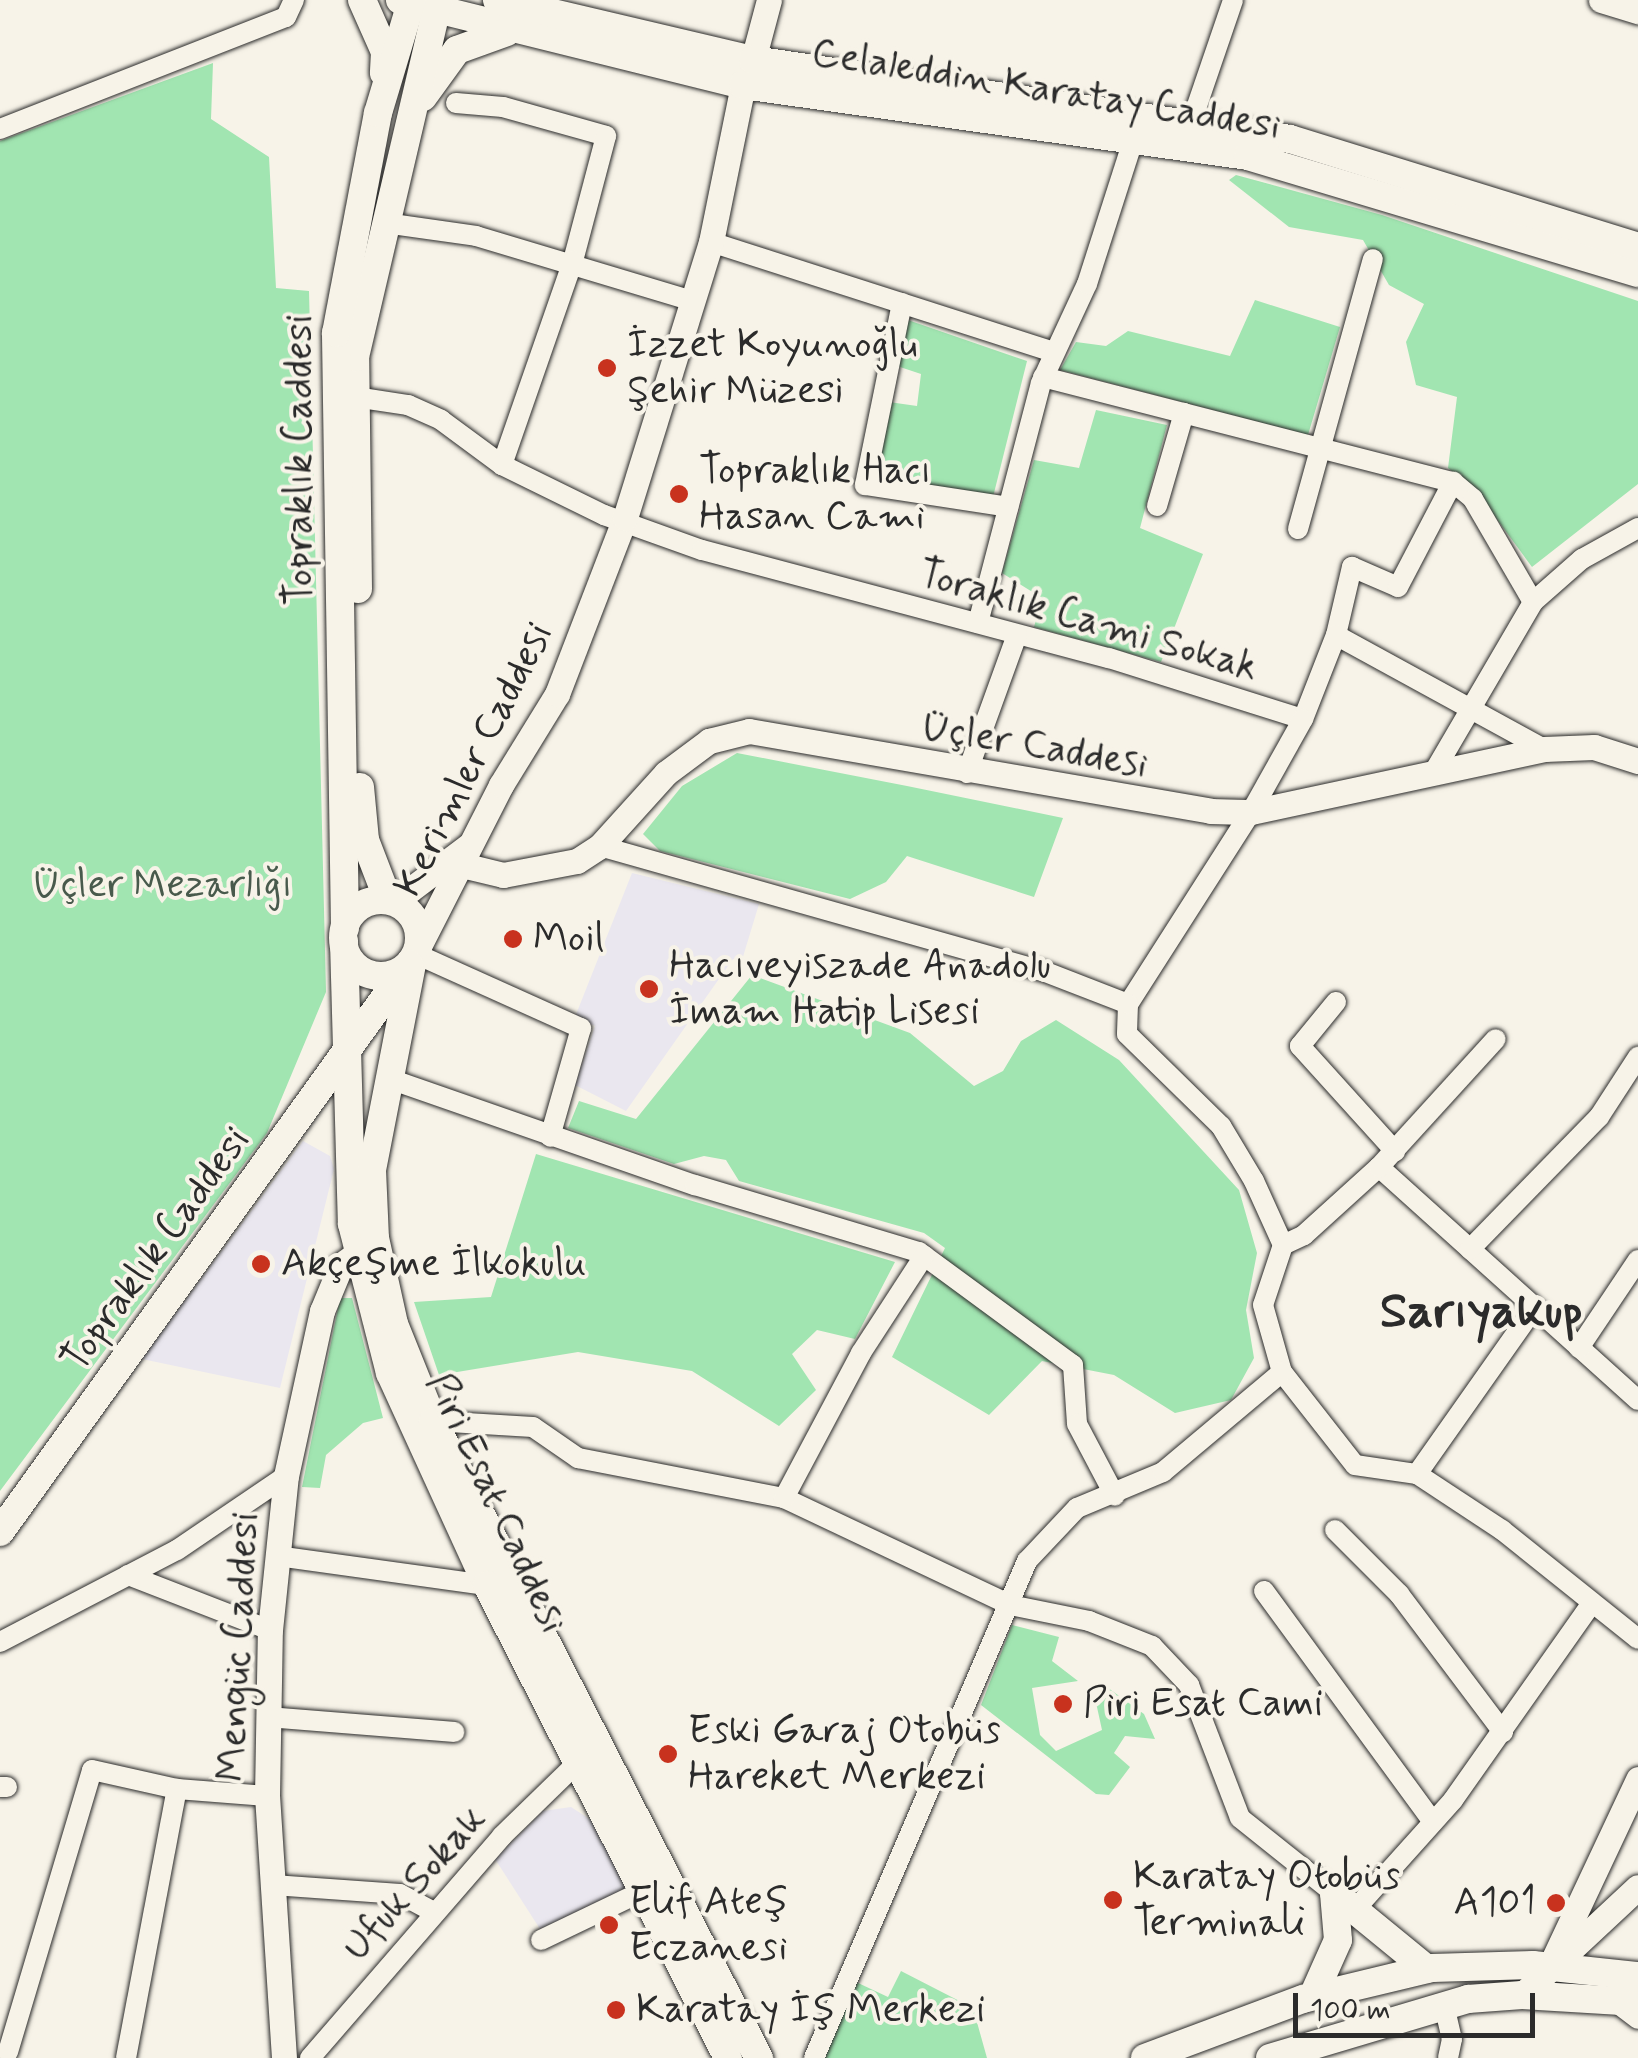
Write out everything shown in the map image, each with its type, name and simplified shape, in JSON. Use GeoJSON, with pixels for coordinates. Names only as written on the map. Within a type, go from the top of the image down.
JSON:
{"type":"FeatureCollection","features":[{"type":"Feature","properties":{"kind":"main road"},"geometry":{"type":"LineString","coordinates":[[362,0],[385,52],[378,113]]}},
{"type":"Feature","properties":{"kind":"main road","name":"Topraklık Caddesi"},"geometry":{"type":"LineString","coordinates":[[344,934],[336,333],[378,113],[419,4]]}},
{"type":"Feature","properties":{"kind":"main road","name":"Topraklık Caddesi"},"geometry":{"type":"LineString","coordinates":[[391,901],[365,840],[360,804],[355,398],[360,322],[414,111],[419,4]]}},
{"type":"Feature","properties":{"kind":"main road","name":"Celaleddin Karatay Caddesi"},"geometry":{"type":"LineString","coordinates":[[419,4],[512,10],[748,73],[1134,141],[1248,156],[1638,274]]}},
{"type":"Feature","properties":{"kind":"main road"},"geometry":{"type":"LineString","coordinates":[[414,111],[457,50],[494,33],[512,10]]}},
{"type":"Feature","properties":{"kind":"main road","name":"Celaleddin Karatay Caddesi"},"geometry":{"type":"LineString","coordinates":[[748,73],[1191,123],[1290,139],[1638,248]]}},
{"type":"Feature","properties":{"kind":"main road"},"geometry":{"type":"LineString","coordinates":[[391,901],[415,920],[414,956],[390,975],[372,975],[352,962],[344,934],[364,904],[391,901]]}},
{"type":"Feature","properties":{"kind":"main road","name":"Piri Esat Caddesi"},"geometry":{"type":"LineString","coordinates":[[344,934],[344,1056],[356,1254],[390,1373],[488,1585],[728,2058]]}},
{"type":"Feature","properties":{"kind":"main road","name":"Topraklık Caddesi"},"geometry":{"type":"LineString","coordinates":[[0,1532],[293,1130],[414,956]]}},
{"type":"Feature","properties":{"kind":"main road","name":"Piri Esat Caddesi"},"geometry":{"type":"LineString","coordinates":[[414,956],[372,1153],[375,1238],[394,1324],[433,1420],[759,2058]]}},
{"type":"Feature","properties":{"kind":"main road"},"geometry":{"type":"LineString","coordinates":[[293,1130],[310,1124],[328,1129],[348,1160]]}},
{"type":"Feature","properties":{"kind":"main road"},"geometry":{"type":"LineString","coordinates":[[1313,1996],[1338,1940],[1346,1900],[1427,1969]]}},
{"type":"Feature","properties":{"kind":"main road"},"geometry":{"type":"LineString","coordinates":[[1145,2058],[1313,1996],[1427,1969],[1550,1963],[1638,1976]]}},
{"type":"Feature","properties":{"kind":"main road"},"geometry":{"type":"LineString","coordinates":[[1270,2058],[1444,2005],[1522,1994],[1626,2001]]}},
{"type":"Feature","properties":{"kind":"street"},"geometry":{"type":"LineString","coordinates":[[0,129],[271,24],[286,17],[294,0]]}},
{"type":"Feature","properties":{"kind":"street","name":"Kerimler Caddesi"},"geometry":{"type":"LineString","coordinates":[[414,956],[557,694],[625,518],[711,242],[748,73],[769,0]]}},
{"type":"Feature","properties":{"kind":"street"},"geometry":{"type":"LineString","coordinates":[[1191,123],[1233,0]]}},
{"type":"Feature","properties":{"kind":"street"},"geometry":{"type":"LineString","coordinates":[[1601,0],[1638,11]]}},
{"type":"Feature","properties":{"kind":"street"},"geometry":{"type":"LineString","coordinates":[[456,103],[504,107],[606,136],[573,261],[502,464]]}},
{"type":"Feature","properties":{"kind":"street"},"geometry":{"type":"LineString","coordinates":[[978,623],[1043,377],[1087,284],[1134,141]]}},
{"type":"Feature","properties":{"kind":"street"},"geometry":{"type":"LineString","coordinates":[[385,223],[573,261],[693,301]]}},
{"type":"Feature","properties":{"kind":"street"},"geometry":{"type":"LineString","coordinates":[[711,242],[1054,352]]}},
{"type":"Feature","properties":{"kind":"street"},"geometry":{"type":"LineString","coordinates":[[1298,529],[1373,260]]}},
{"type":"Feature","properties":{"kind":"street"},"geometry":{"type":"LineString","coordinates":[[902,303],[865,485],[1008,507]]}},
{"type":"Feature","properties":{"kind":"street"},"geometry":{"type":"LineString","coordinates":[[1043,377],[1453,482],[1474,499],[1533,602]]}},
{"type":"Feature","properties":{"kind":"street","name":"Toraklık Cami Sokak"},"geometry":{"type":"LineString","coordinates":[[355,398],[408,404],[442,420],[502,464],[604,515],[625,518],[702,550],[978,623],[1303,719]]}},
{"type":"Feature","properties":{"kind":"street"},"geometry":{"type":"LineString","coordinates":[[1157,506],[1184,413]]}},
{"type":"Feature","properties":{"kind":"street"},"geometry":{"type":"LineString","coordinates":[[1453,482],[1398,588],[1352,566],[1336,635],[1303,719],[1251,812],[1128,1004],[1127,1034],[1221,1126],[1282,1244],[1263,1305],[1282,1372],[1355,1465],[1416,1474],[1502,1530],[1638,1639]]}},
{"type":"Feature","properties":{"kind":"street"},"geometry":{"type":"LineString","coordinates":[[1435,770],[1533,602],[1582,560],[1638,528]]}},
{"type":"Feature","properties":{"kind":"street"},"geometry":{"type":"LineString","coordinates":[[967,774],[1017,635]]}},
{"type":"Feature","properties":{"kind":"street"},"geometry":{"type":"LineString","coordinates":[[1336,635],[1544,749]]}},
{"type":"Feature","properties":{"kind":"street","name":"Üçler Caddesi"},"geometry":{"type":"LineString","coordinates":[[467,854],[524,874],[577,861],[600,846],[666,773],[709,741],[749,731],[1169,808],[1251,812],[1544,749],[1635,752]]}},
{"type":"Feature","properties":{"kind":"street"},"geometry":{"type":"LineString","coordinates":[[600,846],[1043,971],[1128,1004]]}},
{"type":"Feature","properties":{"kind":"street"},"geometry":{"type":"LineString","coordinates":[[391,901],[467,854]]}},
{"type":"Feature","properties":{"kind":"street"},"geometry":{"type":"LineString","coordinates":[[414,956],[581,1028],[550,1137]]}},
{"type":"Feature","properties":{"kind":"street"},"geometry":{"type":"LineString","coordinates":[[1336,1002],[1300,1046],[1395,1151]]}},
{"type":"Feature","properties":{"kind":"street"},"geometry":{"type":"LineString","coordinates":[[1282,1244],[1304,1236],[1380,1167],[1496,1040]]}},
{"type":"Feature","properties":{"kind":"street"},"geometry":{"type":"LineString","coordinates":[[1470,1248],[1599,1117],[1638,1056]]}},
{"type":"Feature","properties":{"kind":"street"},"geometry":{"type":"LineString","coordinates":[[387,1078],[550,1137],[829,1220],[924,1256],[1073,1364],[1077,1424],[1115,1496]]}},
{"type":"Feature","properties":{"kind":"street"},"geometry":{"type":"LineString","coordinates":[[1380,1167],[1638,1400]]}},
{"type":"Feature","properties":{"kind":"street","name":"Mengüc Caddesi"},"geometry":{"type":"LineString","coordinates":[[284,2058],[267,1796],[270,1630],[286,1476],[322,1311],[341,1265],[356,1254]]}},
{"type":"Feature","properties":{"kind":"street"},"geometry":{"type":"LineString","coordinates":[[784,1498],[862,1354],[924,1256]]}},
{"type":"Feature","properties":{"kind":"street"},"geometry":{"type":"LineString","coordinates":[[1578,1348],[1638,1260]]}},
{"type":"Feature","properties":{"kind":"street"},"geometry":{"type":"LineString","coordinates":[[1416,1474],[1535,1308]]}},
{"type":"Feature","properties":{"kind":"street"},"geometry":{"type":"LineString","coordinates":[[814,2058],[1027,1561],[1078,1508],[1115,1496],[1163,1472],[1282,1372]]}},
{"type":"Feature","properties":{"kind":"street"},"geometry":{"type":"LineString","coordinates":[[433,1420],[533,1427],[578,1458],[784,1498],[1010,1604],[1088,1621],[1152,1646],[1189,1685],[1240,1818],[1346,1900],[1434,1822],[1503,1732],[1592,1603]]}},
{"type":"Feature","properties":{"kind":"street"},"geometry":{"type":"LineString","coordinates":[[0,1642],[177,1550],[286,1476]]}},
{"type":"Feature","properties":{"kind":"street"},"geometry":{"type":"LineString","coordinates":[[1335,1530],[1399,1594],[1503,1732]]}},
{"type":"Feature","properties":{"kind":"street"},"geometry":{"type":"LineString","coordinates":[[277,1556],[488,1585]]}},
{"type":"Feature","properties":{"kind":"street"},"geometry":{"type":"LineString","coordinates":[[128,1575],[270,1630]]}},
{"type":"Feature","properties":{"kind":"street"},"geometry":{"type":"LineString","coordinates":[[1264,1592],[1434,1822]]}},
{"type":"Feature","properties":{"kind":"street"},"geometry":{"type":"LineString","coordinates":[[268,1717],[454,1732]]}},
{"type":"Feature","properties":{"kind":"street","name":"Ufuk Sokak"},"geometry":{"type":"LineString","coordinates":[[310,2058],[434,1912],[578,1762]]}},
{"type":"Feature","properties":{"kind":"street"},"geometry":{"type":"LineString","coordinates":[[12,2054],[92,1770],[177,1789],[267,1796]]}},
{"type":"Feature","properties":{"kind":"street"},"geometry":{"type":"LineString","coordinates":[[1550,1963],[1638,1779]]}},
{"type":"Feature","properties":{"kind":"street"},"geometry":{"type":"LineString","coordinates":[[126,2058],[177,1789]]}},
{"type":"Feature","properties":{"kind":"street"},"geometry":{"type":"LineString","coordinates":[[273,1885],[400,1894],[434,1912]]}},
{"type":"Feature","properties":{"kind":"street"},"geometry":{"type":"LineString","coordinates":[[1522,1994],[1550,1963],[1638,1887]]}},
{"type":"Feature","properties":{"kind":"street"},"geometry":{"type":"LineString","coordinates":[[542,1940],[643,1890]]}},
{"type":"Feature","properties":{"kind":"street"},"geometry":{"type":"LineString","coordinates":[[1626,2001],[1638,2018]]}},
{"type":"Feature","properties":{"kind":"street"},"geometry":{"type":"LineString","coordinates":[[1444,2005],[1452,2039],[1448,2058]]}},
{"type":"Feature","properties":{"kind":"shaded area","name":"Hacıveyiszade Anadolu İmam Hatip Lisesi"},"geometry":{"type":"Polygon","coordinates":[[[632,873],[759,904],[742,960],[733,959],[626,1111],[575,1085],[595,1026],[575,1017],[632,873]]]}},
{"type":"Feature","properties":{"kind":"shaded area","name":"Akçeşme İlkokulu"},"geometry":{"type":"Polygon","coordinates":[[[303,1141],[330,1156],[334,1169],[280,1388],[142,1359],[303,1141]]]}},
{"type":"Feature","properties":{"kind":"shaded area"},"geometry":{"type":"Polygon","coordinates":[[[571,1807],[594,1822],[627,1888],[540,1929],[495,1859],[543,1811],[571,1807]]]}},
{"type":"Feature","properties":{"kind":"green space","name":"Üçler Mezarlığı"},"geometry":{"type":"Polygon","coordinates":[[[213,63],[211,119],[269,157],[276,288],[309,291],[326,992],[267,1133],[0,1491],[0,141],[213,63]]]}},
{"type":"Feature","properties":{"kind":"green space"},"geometry":{"type":"Polygon","coordinates":[[[1236,175],[1382,215],[1638,301],[1638,484],[1532,567],[1476,491],[1448,468],[1457,397],[1416,385],[1406,342],[1424,304],[1389,285],[1363,240],[1289,227],[1229,180],[1236,175]]]}},
{"type":"Feature","properties":{"kind":"green space"},"geometry":{"type":"Polygon","coordinates":[[[1255,300],[1340,327],[1308,435],[1060,370],[1076,342],[1106,346],[1128,331],[1230,356],[1255,300]]]}},
{"type":"Feature","properties":{"kind":"green space"},"geometry":{"type":"Polygon","coordinates":[[[905,319],[1027,361],[993,497],[874,475],[889,402],[917,406],[921,374],[897,366],[905,319]]]}},
{"type":"Feature","properties":{"kind":"green space"},"geometry":{"type":"Polygon","coordinates":[[[1096,410],[1167,425],[1140,528],[1203,554],[1161,662],[1034,627],[1042,598],[1002,573],[1034,460],[1079,468],[1096,410]]]}},
{"type":"Feature","properties":{"kind":"green space"},"geometry":{"type":"Polygon","coordinates":[[[737,753],[1063,818],[1034,897],[907,856],[886,882],[850,899],[660,851],[643,834],[682,786],[737,753]]]}},
{"type":"Feature","properties":{"kind":"green space"},"geometry":{"type":"Polygon","coordinates":[[[752,975],[910,1033],[974,1086],[1003,1071],[1021,1041],[1056,1020],[1119,1060],[1239,1190],[1257,1253],[1246,1310],[1254,1358],[1231,1400],[1175,1413],[1114,1375],[1042,1361],[989,1415],[892,1357],[945,1248],[924,1233],[739,1181],[726,1160],[704,1156],[674,1164],[568,1128],[579,1101],[636,1119],[752,975]]]}},
{"type":"Feature","properties":{"kind":"green space"},"geometry":{"type":"Polygon","coordinates":[[[536,1154],[895,1262],[855,1339],[817,1330],[792,1354],[816,1390],[779,1426],[692,1371],[578,1352],[439,1375],[414,1302],[491,1297],[536,1154]]]}},
{"type":"Feature","properties":{"kind":"green space"},"geometry":{"type":"Polygon","coordinates":[[[340,1298],[352,1298],[383,1418],[363,1423],[326,1455],[320,1488],[302,1487],[340,1298]]]}},
{"type":"Feature","properties":{"kind":"green space"},"geometry":{"type":"Polygon","coordinates":[[[1012,1625],[1059,1637],[1052,1661],[1078,1681],[1032,1688],[1040,1735],[1056,1751],[1102,1730],[1095,1698],[1104,1685],[1144,1714],[1155,1739],[1125,1736],[1114,1753],[1130,1767],[1109,1795],[1096,1794],[981,1705],[1012,1625]]]}},
{"type":"Feature","properties":{"kind":"green space"},"geometry":{"type":"Polygon","coordinates":[[[901,1971],[973,2008],[987,2058],[823,2058],[856,1982],[888,1997],[901,1971]]]}},
{"type":"Feature","properties":{"kind":"place","name":"İzzet Koyunoğlu Şehir Müzesi"},"geometry":{"type":"Point","coordinates":[607,368]}},
{"type":"Feature","properties":{"kind":"place","name":"Topraklık Hacı Hasan Cami"},"geometry":{"type":"Point","coordinates":[679,494]}},
{"type":"Feature","properties":{"kind":"place","name":"Moil"},"geometry":{"type":"Point","coordinates":[513,939]}},
{"type":"Feature","properties":{"kind":"place","name":"Hacıveyiszade Anadolu İmam Hatip Lisesi"},"geometry":{"type":"Point","coordinates":[649,989]}},
{"type":"Feature","properties":{"kind":"place","name":"Akçeşme İlkokulu"},"geometry":{"type":"Point","coordinates":[261,1264]}},
{"type":"Feature","properties":{"kind":"place","name":"Piri Esat Cami"},"geometry":{"type":"Point","coordinates":[1063,1704]}},
{"type":"Feature","properties":{"kind":"place","name":"Eski Garaj Otobüs Hareket Merkezi"},"geometry":{"type":"Point","coordinates":[668,1754]}},
{"type":"Feature","properties":{"kind":"place","name":"Karatay Otobüs Terminali"},"geometry":{"type":"Point","coordinates":[1113,1900]}},
{"type":"Feature","properties":{"kind":"place","name":"A101"},"geometry":{"type":"Point","coordinates":[1556,1903]}},
{"type":"Feature","properties":{"kind":"place","name":"Elif Ateş Eczanesi"},"geometry":{"type":"Point","coordinates":[609,1925]}},
{"type":"Feature","properties":{"kind":"place","name":"Karatay İş Merkezi"},"geometry":{"type":"Point","coordinates":[616,2010]}},
{"type":"Feature","properties":{"kind":"district","name":"Sarıyakup"},"geometry":{"type":"Point","coordinates":[1481,1313]}}]}
